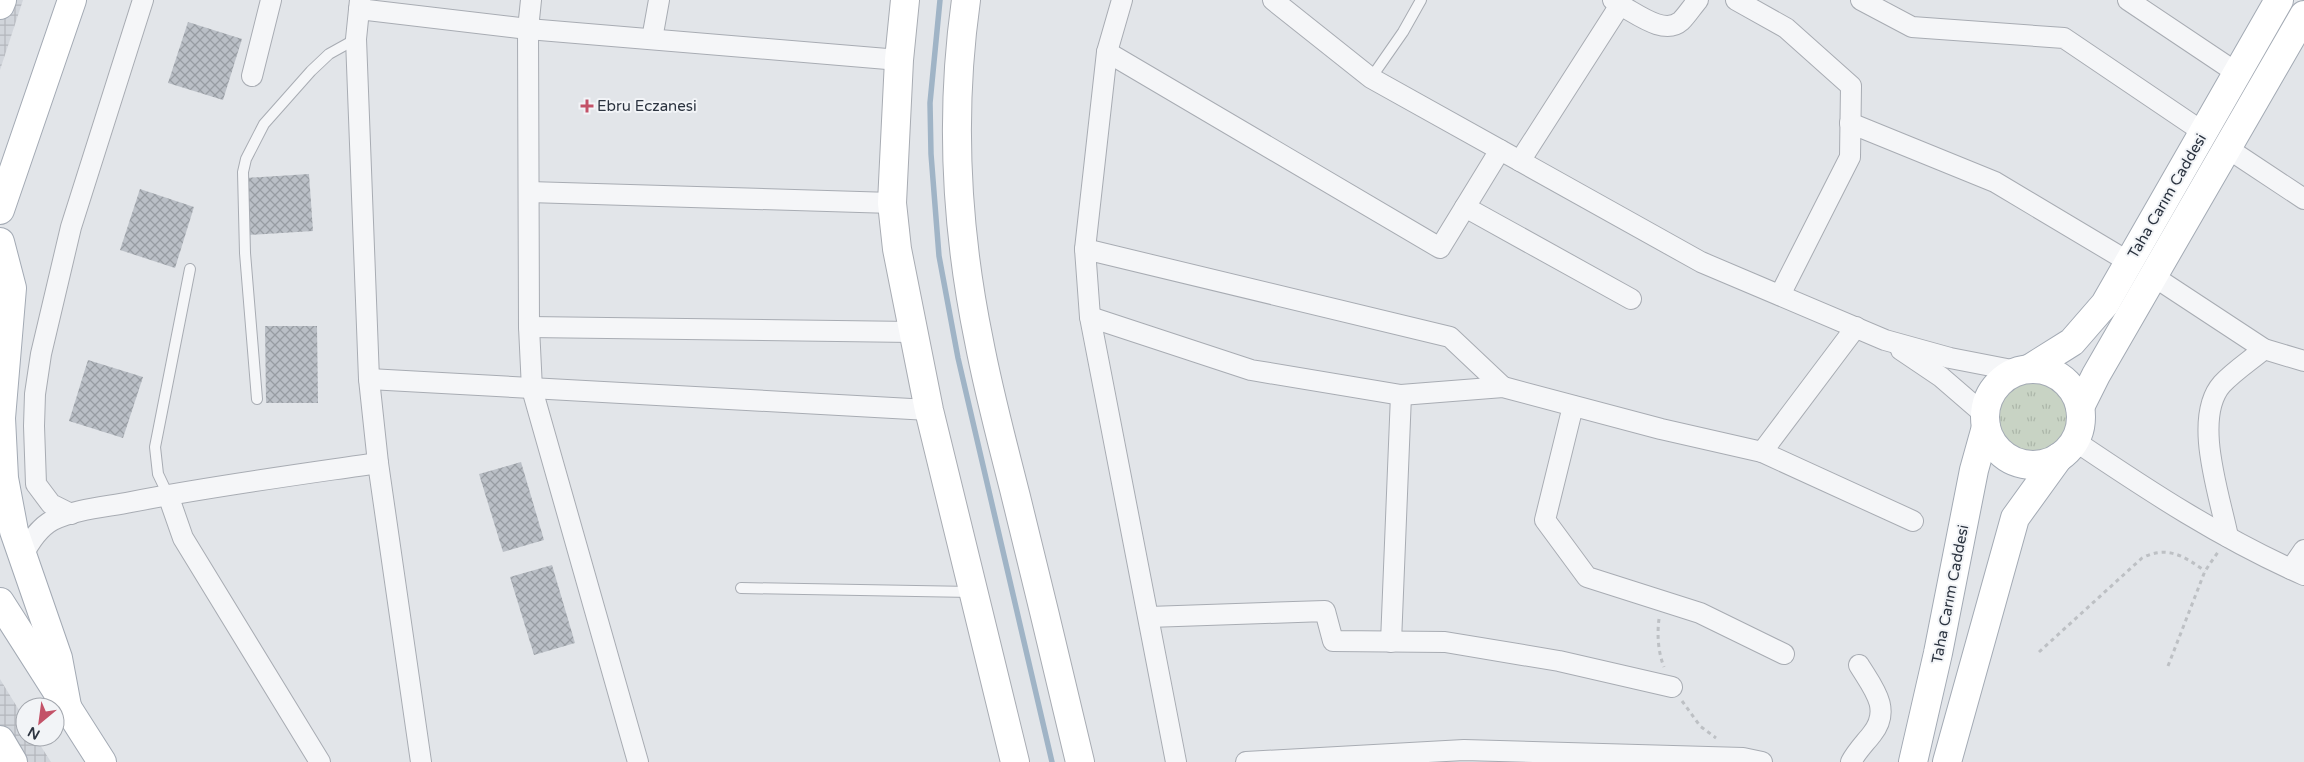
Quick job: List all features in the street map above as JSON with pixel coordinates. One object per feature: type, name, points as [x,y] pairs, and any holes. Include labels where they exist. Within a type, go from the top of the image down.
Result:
[{"type":"main road","points":[[0,5],[2,0]]},
{"type":"main road","points":[[0,210],[72,0]]},
{"type":"main road","points":[[905,0],[892,203],[897,249],[929,410],[1015,762]]},
{"type":"main road","points":[[966,0],[960,39],[957,117],[959,193],[968,277],[992,402],[1080,762]]},
{"type":"main road","name":"Taha Carım Caddesi","points":[[2023,370],[2072,342],[2106,304],[2279,0]]},
{"type":"main road","name":"Taha Carım Caddesi","points":[[2080,407],[2096,374],[2304,15]]},
{"type":"main road","points":[[0,242],[12,288],[3,389],[1,448],[8,505],[22,557],[58,658],[67,706]]},
{"type":"main road","points":[[1947,762],[2015,518],[2067,449],[2081,424],[2077,396],[2062,378],[2046,371],[2023,370],[1998,384],[1986,404],[1985,421],[1996,448],[2015,462],[2038,465],[2067,449]]},
{"type":"main road","name":"Taha Carım Caddesi","points":[[1913,762],[1938,653],[1985,421]]},
{"type":"main road","points":[[0,602],[102,762]]},
{"type":"main road","points":[[0,740],[13,762]]},
{"type":"street","points":[[71,514],[52,504],[36,484],[35,394],[41,354],[71,227],[143,0]]},
{"type":"street","points":[[252,76],[271,0]]},
{"type":"street","points":[[531,0],[528,29],[529,327],[532,389],[638,762]]},
{"type":"street","points":[[652,39],[659,0]]},
{"type":"street","points":[[1122,0],[1107,52],[1085,249],[1090,316],[1176,762]]},
{"type":"street","points":[[1273,0],[1372,78],[1700,262],[1884,340],[1941,376],[1985,421]]},
{"type":"street","points":[[1520,161],[1617,2],[1659,25],[1666,26],[1680,22],[1698,0]]},
{"type":"street","points":[[1736,0],[1786,28],[1851,86],[1850,157],[1780,295]]},
{"type":"street","points":[[1861,0],[1912,28],[2064,38],[2203,132]]},
{"type":"street","points":[[2128,0],[2237,73]]},
{"type":"street","points":[[421,762],[378,463],[368,379],[356,39],[360,4],[528,29],[900,60]]},
{"type":"street","points":[[1107,52],[1440,248],[1500,150]]},
{"type":"street","points":[[1850,123],[1995,182],[2129,262]]},
{"type":"street","points":[[2227,148],[2304,199]]},
{"type":"street","points":[[529,192],[892,203]]},
{"type":"street","points":[[1466,207],[1631,299]]},
{"type":"street","points":[[1085,249],[1450,337],[1503,387]]},
{"type":"street","points":[[2153,276],[2264,349],[2304,361]]},
{"type":"street","points":[[1090,316],[1251,370],[1401,394],[1503,387],[1762,452],[1913,521]]},
{"type":"street","points":[[529,327],[912,332]]},
{"type":"street","points":[[1762,452],[1856,327]]},
{"type":"street","points":[[1884,340],[1950,358],[2023,370]]},
{"type":"street","points":[[2228,537],[2207,437],[2207,418],[2212,400],[2222,384],[2264,349]]},
{"type":"street","points":[[368,379],[929,410]]},
{"type":"street","points":[[1391,642],[1401,394]]},
{"type":"street","points":[[1573,406],[1545,520],[1586,577],[1700,613],[1784,654]]},
{"type":"street","points":[[2067,449],[2228,537],[2297,572],[2304,550]]},
{"type":"street","points":[[22,557],[27,546],[43,527],[53,520],[71,514],[168,495],[378,463]]},
{"type":"street","points":[[168,495],[184,538],[320,762]]},
{"type":"street","points":[[1149,617],[1324,611],[1333,641],[1445,642],[1540,658],[1672,687]]},
{"type":"street","points":[[1851,762],[1880,724],[1882,714],[1882,704],[1859,665]]},
{"type":"street","points":[[1246,762],[1464,750],[1656,759],[1749,761]]},
{"type":"lane","points":[[1372,78],[1403,32],[1421,0]]},
{"type":"lane","points":[[257,399],[245,253],[243,172],[246,158],[264,124],[311,71],[329,54],[356,39]]},
{"type":"lane","points":[[168,495],[158,474],[155,447],[190,269]]},
{"type":"lane","points":[[741,588],[975,592]]},
{"type":"path","points":[[2039,652],[2142,558],[2163,551],[2181,556],[2205,571],[2168,666]]},
{"type":"shaded area","points":[[0,0],[23,0],[0,70]]},
{"type":"shaded area","points":[[0,679],[15,704],[15,747],[41,747],[51,762],[0,762]]},
{"type":"green space","points":[[2040,382],[2053,388],[2062,397],[2066,403],[2068,417],[2066,431],[2058,442],[2047,450],[2026,452],[2019,450],[2008,442],[2000,431],[1998,410],[2000,403],[2008,392],[2019,384]]},
{"type":"building","points":[[188,22],[242,39],[223,100],[168,83]]},
{"type":"building","points":[[309,174],[313,231],[248,235],[245,178]]},
{"type":"building","points":[[140,189],[194,207],[175,268],[120,250]]},
{"type":"building","points":[[265,326],[317,326],[318,403],[266,403]]},
{"type":"building","points":[[88,360],[143,377],[123,438],[69,421]]},
{"type":"building","points":[[521,462],[544,540],[503,552],[479,474]]},
{"type":"building","points":[[552,565],[575,643],[534,655],[510,577]]},
{"type":"waterway","points":[[940,0],[930,103],[931,154],[939,256],[958,358],[1052,762]]},
{"type":"place","name":"Ebru Eczanesi","points":[[587,106]]}]
